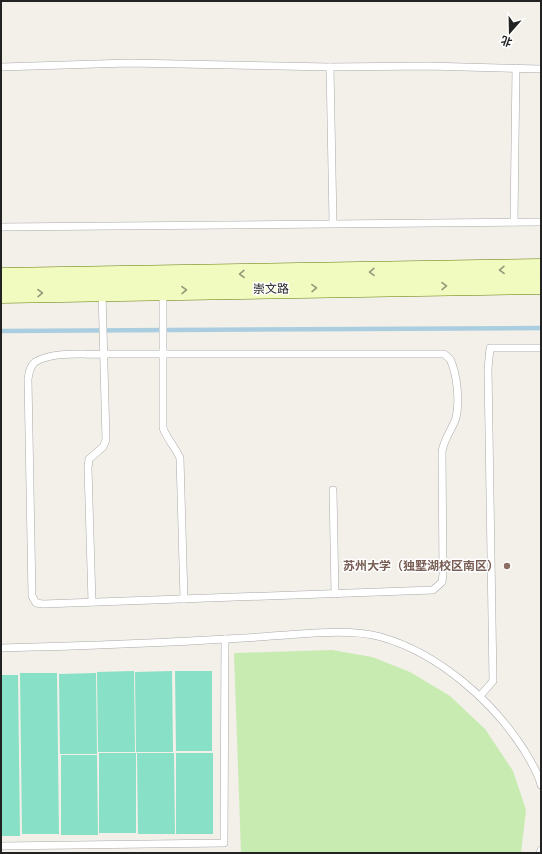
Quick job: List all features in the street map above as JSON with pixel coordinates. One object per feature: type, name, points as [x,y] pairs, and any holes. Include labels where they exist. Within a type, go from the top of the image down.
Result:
[{"type":"street","name":"崇文路","points":[[163,283],[541,269]]},
{"type":"street","name":"崇文路","points":[[1,278],[102,284]]},
{"type":"street","name":"崇文路","points":[[1,293],[102,284],[541,284]]},
{"type":"lane","points":[[1,67],[129,63],[330,67],[427,66],[541,69]]},
{"type":"lane","points":[[330,67],[333,223]]},
{"type":"lane","points":[[514,222],[516,68]]},
{"type":"lane","points":[[1,227],[541,222]]},
{"type":"lane","points":[[163,283],[163,428],[166,438],[176,448],[180,458],[184,599]]},
{"type":"lane","points":[[92,602],[88,468],[89,459],[104,447],[106,440],[102,284]]},
{"type":"lane","points":[[480,696],[493,681],[488,369],[490,348],[541,348]]},
{"type":"lane","points":[[103,354],[444,354],[450,359],[454,367],[457,391],[456,417],[444,441],[442,452],[442,582],[433,590],[43,604],[36,603],[32,596],[28,379],[30,369],[34,363],[48,358],[103,354]]},
{"type":"lane","points":[[333,490],[336,594]]},
{"type":"lane","points":[[1,648],[140,644],[343,633],[380,637],[414,649],[442,667],[480,696],[511,729],[538,773],[541,785]]},
{"type":"lane","points":[[1,846],[224,843],[225,639]]},
{"type":"green space","points":[[332,650],[372,657],[410,672],[450,696],[485,729],[513,771],[526,810],[521,853],[241,853],[234,653]]},
{"type":"green space","points":[[134,671],[135,752],[98,752],[97,672]]},
{"type":"green space","points":[[172,671],[173,752],[136,752],[135,672]]},
{"type":"green space","points":[[175,671],[212,671],[212,751],[176,751]]},
{"type":"green space","points":[[20,673],[57,673],[59,834],[22,834]]},
{"type":"green space","points":[[96,673],[97,754],[60,754],[59,674]]},
{"type":"green space","points":[[1,675],[18,675],[20,836],[1,836]]},
{"type":"green space","points":[[99,753],[136,753],[136,833],[99,833]]},
{"type":"green space","points":[[137,753],[174,753],[175,834],[138,834]]},
{"type":"green space","points":[[176,753],[213,753],[213,834],[176,834]]},
{"type":"green space","points":[[61,755],[97,755],[98,835],[61,835]]},
{"type":"waterway","points":[[1,331],[541,328]]},
{"type":"place","name":"苏州大学（独墅湖校区南区）","points":[[507,566]]}]
